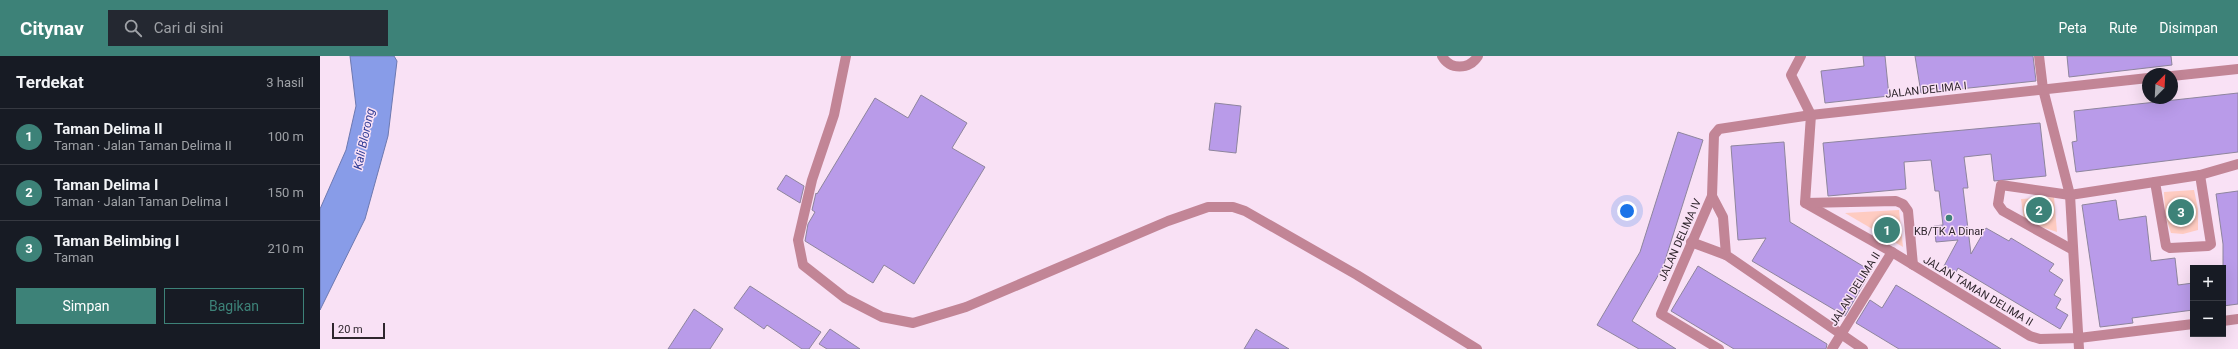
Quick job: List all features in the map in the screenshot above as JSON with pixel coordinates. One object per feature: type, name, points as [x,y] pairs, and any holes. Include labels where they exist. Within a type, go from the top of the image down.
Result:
[{"type":"street","points":[[846,56],[834,115],[812,180],[798,240],[803,265],[845,298],[882,317],[913,323],[966,307],[1168,222],[1208,207],[1222,206],[1233,207],[1245,211],[1357,275],[1477,349]]},
{"type":"street","points":[[1442,56],[1449,64],[1462,67],[1469,64],[1478,56]]},
{"type":"street","points":[[1801,56],[1791,75],[1811,115],[1805,203]]},
{"type":"street","points":[[2039,56],[2043,89],[2070,194],[2079,349]]},
{"type":"street","points":[[2178,75],[2238,69]]},
{"type":"street","name":"JALAN DELIMA I","points":[[1811,115],[2142,79]]},
{"type":"street","name":"JALAN DELIMA IV","points":[[1719,349],[1661,314],[1712,196],[1714,135],[1719,129],[1811,115]]},
{"type":"street","points":[[2073,250],[2003,211],[1998,204],[2000,187],[2003,184],[2070,194],[2200,175],[2238,164]]},
{"type":"street","points":[[2155,182],[2166,246],[2170,248],[2208,246],[2211,244],[2200,175]]},
{"type":"street","points":[[1712,196],[1723,217],[1726,256]]},
{"type":"street","name":"JALAN TAMAN DELIMA II","points":[[1805,203],[1896,201],[1903,204],[1908,211],[1913,266]]},
{"type":"street","name":"JALAN TAMAN DELIMA II","points":[[1805,203],[1892,252],[2030,336],[2040,339],[2079,338],[2190,324]]},
{"type":"street","points":[[1691,242],[1726,256],[1840,335],[1832,349]]},
{"type":"street","name":"JALAN DELIMA II","points":[[1863,349],[1840,335],[1892,252]]},
{"type":"street","points":[[2226,321],[2238,319]]},
{"type":"shaded area","points":[[2194,190],[2198,209],[2198,230],[2183,234],[2171,233],[2165,215],[2164,192]]},
{"type":"shaded area","points":[[2054,197],[2057,232],[2024,221],[2021,199]]},
{"type":"shaded area","points":[[1899,210],[1903,247],[1845,213]]},
{"type":"water","name":"Kali Blorong","points":[[350,56],[394,56],[397,61],[388,136],[365,219],[320,310],[320,209],[346,150],[356,106]]},
{"type":"building","points":[[1863,56],[1885,56],[1889,96],[1825,103],[1821,71],[1864,66]]},
{"type":"building","points":[[1915,56],[2033,56],[2036,81],[1921,93]]},
{"type":"building","points":[[2067,56],[2171,56],[2172,65],[2069,77]]},
{"type":"building","points":[[2238,93],[2238,152],[2076,172],[2072,142],[2077,141],[2074,111],[2142,104],[2178,104],[2178,100]]},
{"type":"building","points":[[921,95],[967,123],[952,148],[985,167],[914,284],[884,265],[873,283],[805,241],[808,224],[815,212],[812,210],[816,193],[817,194],[875,98],[908,118]]},
{"type":"building","points":[[1215,103],[1241,106],[1236,153],[1209,150]]},
{"type":"building","points":[[2040,123],[2046,176],[1994,181],[1991,154],[1964,157],[1968,188],[1963,188],[1971,254],[1986,228],[2009,241],[2011,238],[2054,264],[2049,271],[2063,280],[2054,295],[2061,299],[2056,308],[2068,315],[2060,329],[1958,268],[1956,272],[1944,266],[1958,240],[1936,242],[1934,226],[1943,225],[1939,191],[1935,191],[1931,160],[1904,162],[1906,189],[1828,196],[1823,143]]},
{"type":"building","points":[[1678,132],[1703,140],[1663,267],[1632,321],[1676,349],[1639,349],[1597,325],[1640,252]]},
{"type":"building","points":[[1784,142],[1790,222],[1871,271],[1845,316],[1752,261],[1766,238],[1738,240],[1731,146]]},
{"type":"building","points":[[786,175],[804,186],[800,203],[777,189]]},
{"type":"building","points":[[2238,191],[2238,304],[2226,306],[2226,265],[2223,265],[2223,244],[2216,194]]},
{"type":"building","points":[[2116,200],[2119,220],[2146,216],[2151,261],[2175,258],[2178,285],[2190,283],[2190,310],[2132,318],[2133,323],[2100,327],[2082,205]]},
{"type":"building","points":[[1698,266],[1827,344],[1826,349],[1734,349],[1671,311]]},
{"type":"building","points":[[1896,285],[2001,349],[1899,349],[1856,323],[1870,300],[1882,308]]},
{"type":"building","points":[[750,286],[821,332],[809,349],[802,349],[767,325],[764,329],[734,308]]},
{"type":"building","points":[[694,309],[723,329],[710,349],[668,349]]},
{"type":"building","points":[[830,329],[860,349],[827,349],[819,344]]},
{"type":"building","points":[[1256,329],[1289,349],[1244,349]]},
{"type":"place","name":"Taman Delima I","points":[[2039,210]]},
{"type":"place","name":"Taman Belimbing I","points":[[2181,212]]},
{"type":"place","name":"KB/TK A Dinar","points":[[1949,218]]},
{"type":"place","name":"Taman Delima II","points":[[1887,230]]}]
